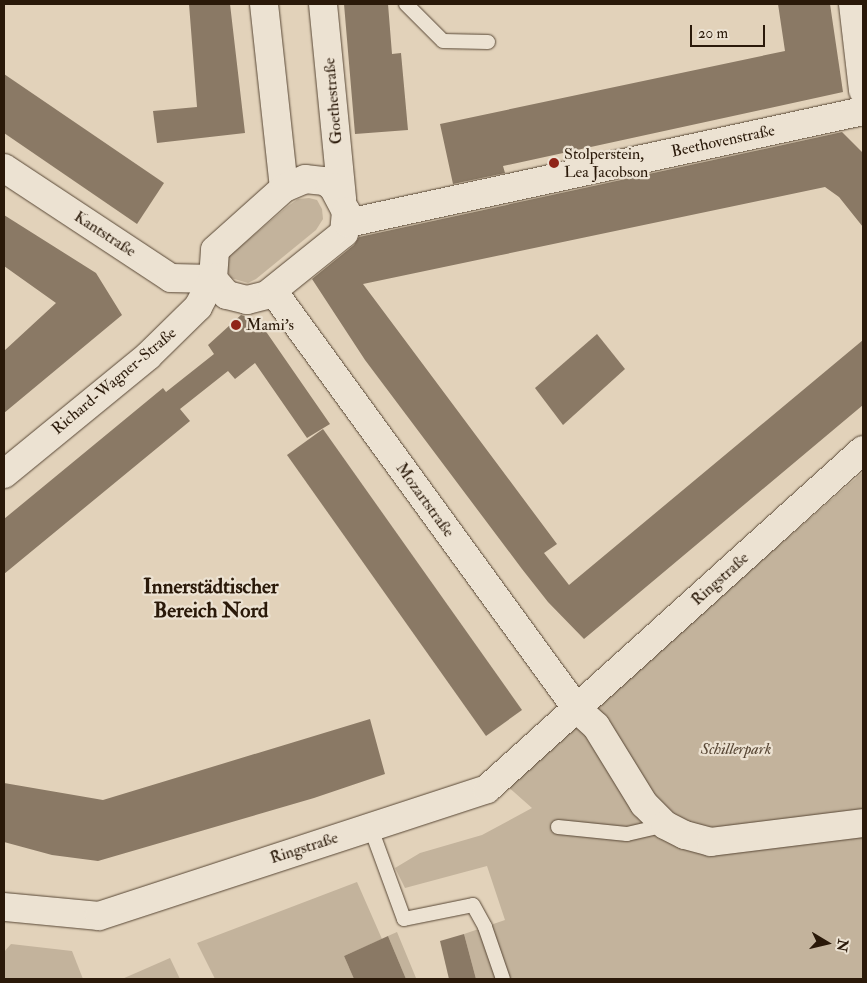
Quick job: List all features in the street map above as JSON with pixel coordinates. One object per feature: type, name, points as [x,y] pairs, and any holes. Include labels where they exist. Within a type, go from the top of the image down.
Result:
[{"type":"street","points":[[264,4],[284,188]]},
{"type":"street","name":"Goethestraße","points":[[323,4],[345,211]]},
{"type":"street","points":[[853,4],[863,90]]},
{"type":"street","name":"Beethovenstraße","points":[[345,211],[863,111]]},
{"type":"street","name":"Kantstraße","points":[[4,168],[171,278],[213,279]]},
{"type":"street","name":"Richard-Wagner-Straße","points":[[4,474],[148,356],[198,308],[213,279],[215,250],[284,188],[296,181],[316,179],[333,187],[345,211]]},
{"type":"street","points":[[213,279],[227,295],[237,300],[258,299],[273,291],[339,239],[345,211]]},
{"type":"street","name":"Mozartstraße","points":[[273,291],[577,709]]},
{"type":"street","name":"Ringstraße","points":[[4,906],[99,916],[487,789],[863,450]]},
{"type":"street","points":[[577,709],[596,726],[644,804],[665,825],[685,835],[711,842],[863,823]]},
{"type":"lane","points":[[406,4],[442,42],[488,42]]},
{"type":"lane","points":[[558,827],[627,834],[665,825]]},
{"type":"lane","points":[[370,826],[404,919],[472,905],[485,927],[503,979]]},
{"type":"green space","points":[[309,198],[317,200],[322,209],[323,219],[316,230],[256,279],[248,283],[231,278],[226,269],[228,257],[288,206],[298,199]]},
{"type":"green space","name":"Schillerpark","points":[[863,472],[863,979],[476,979],[464,934],[505,920],[487,866],[405,888],[395,868],[420,853],[482,835],[532,808],[505,784]]},
{"type":"green space","points":[[357,882],[382,939],[344,956],[354,979],[215,979],[197,943]]},
{"type":"green space","points":[[397,932],[416,978],[425,979],[406,979],[388,936]]},
{"type":"green space","points":[[11,944],[72,951],[83,979],[4,979],[4,952]]},
{"type":"green space","points":[[170,958],[180,979],[122,979]]},
{"type":"building","points":[[189,4],[230,4],[245,133],[157,143],[153,111],[197,107]]},
{"type":"building","points":[[344,4],[388,4],[392,54],[401,53],[408,130],[355,134]]},
{"type":"building","points":[[778,4],[830,4],[843,92],[503,166],[505,173],[453,184],[440,124],[785,51]]},
{"type":"building","points":[[4,74],[164,183],[137,224],[4,133]]},
{"type":"building","points":[[842,132],[863,153],[863,227],[839,197],[825,187],[363,284],[557,544],[544,553],[569,585],[863,340],[863,405],[584,639],[548,602],[522,569],[365,360],[312,279],[354,245],[359,237]]},
{"type":"building","points":[[4,215],[96,273],[122,315],[4,413],[4,351],[56,303],[4,266]]},
{"type":"building","points":[[241,315],[258,320],[330,424],[307,438],[255,363],[235,379],[228,371],[180,409],[190,421],[4,574],[4,519],[163,388],[166,392],[214,354],[208,345]]},
{"type":"building","points":[[597,334],[625,369],[563,425],[535,388]]},
{"type":"building","points":[[323,429],[522,710],[486,736],[287,455]]},
{"type":"building","points":[[370,719],[385,774],[314,798],[98,861],[52,855],[4,842],[4,783],[103,800]]},
{"type":"building","points":[[464,934],[476,979],[449,979],[440,941]]},
{"type":"building","points":[[388,936],[406,979],[354,979],[344,956]]},
{"type":"place","name":"Stolperstein, Lea Jacobson","points":[[554,163]]},
{"type":"place","name":"Mami's","points":[[236,325]]},
{"type":"district","name":"Innerstädtischer Bereich Nord","points":[[211,599]]}]
